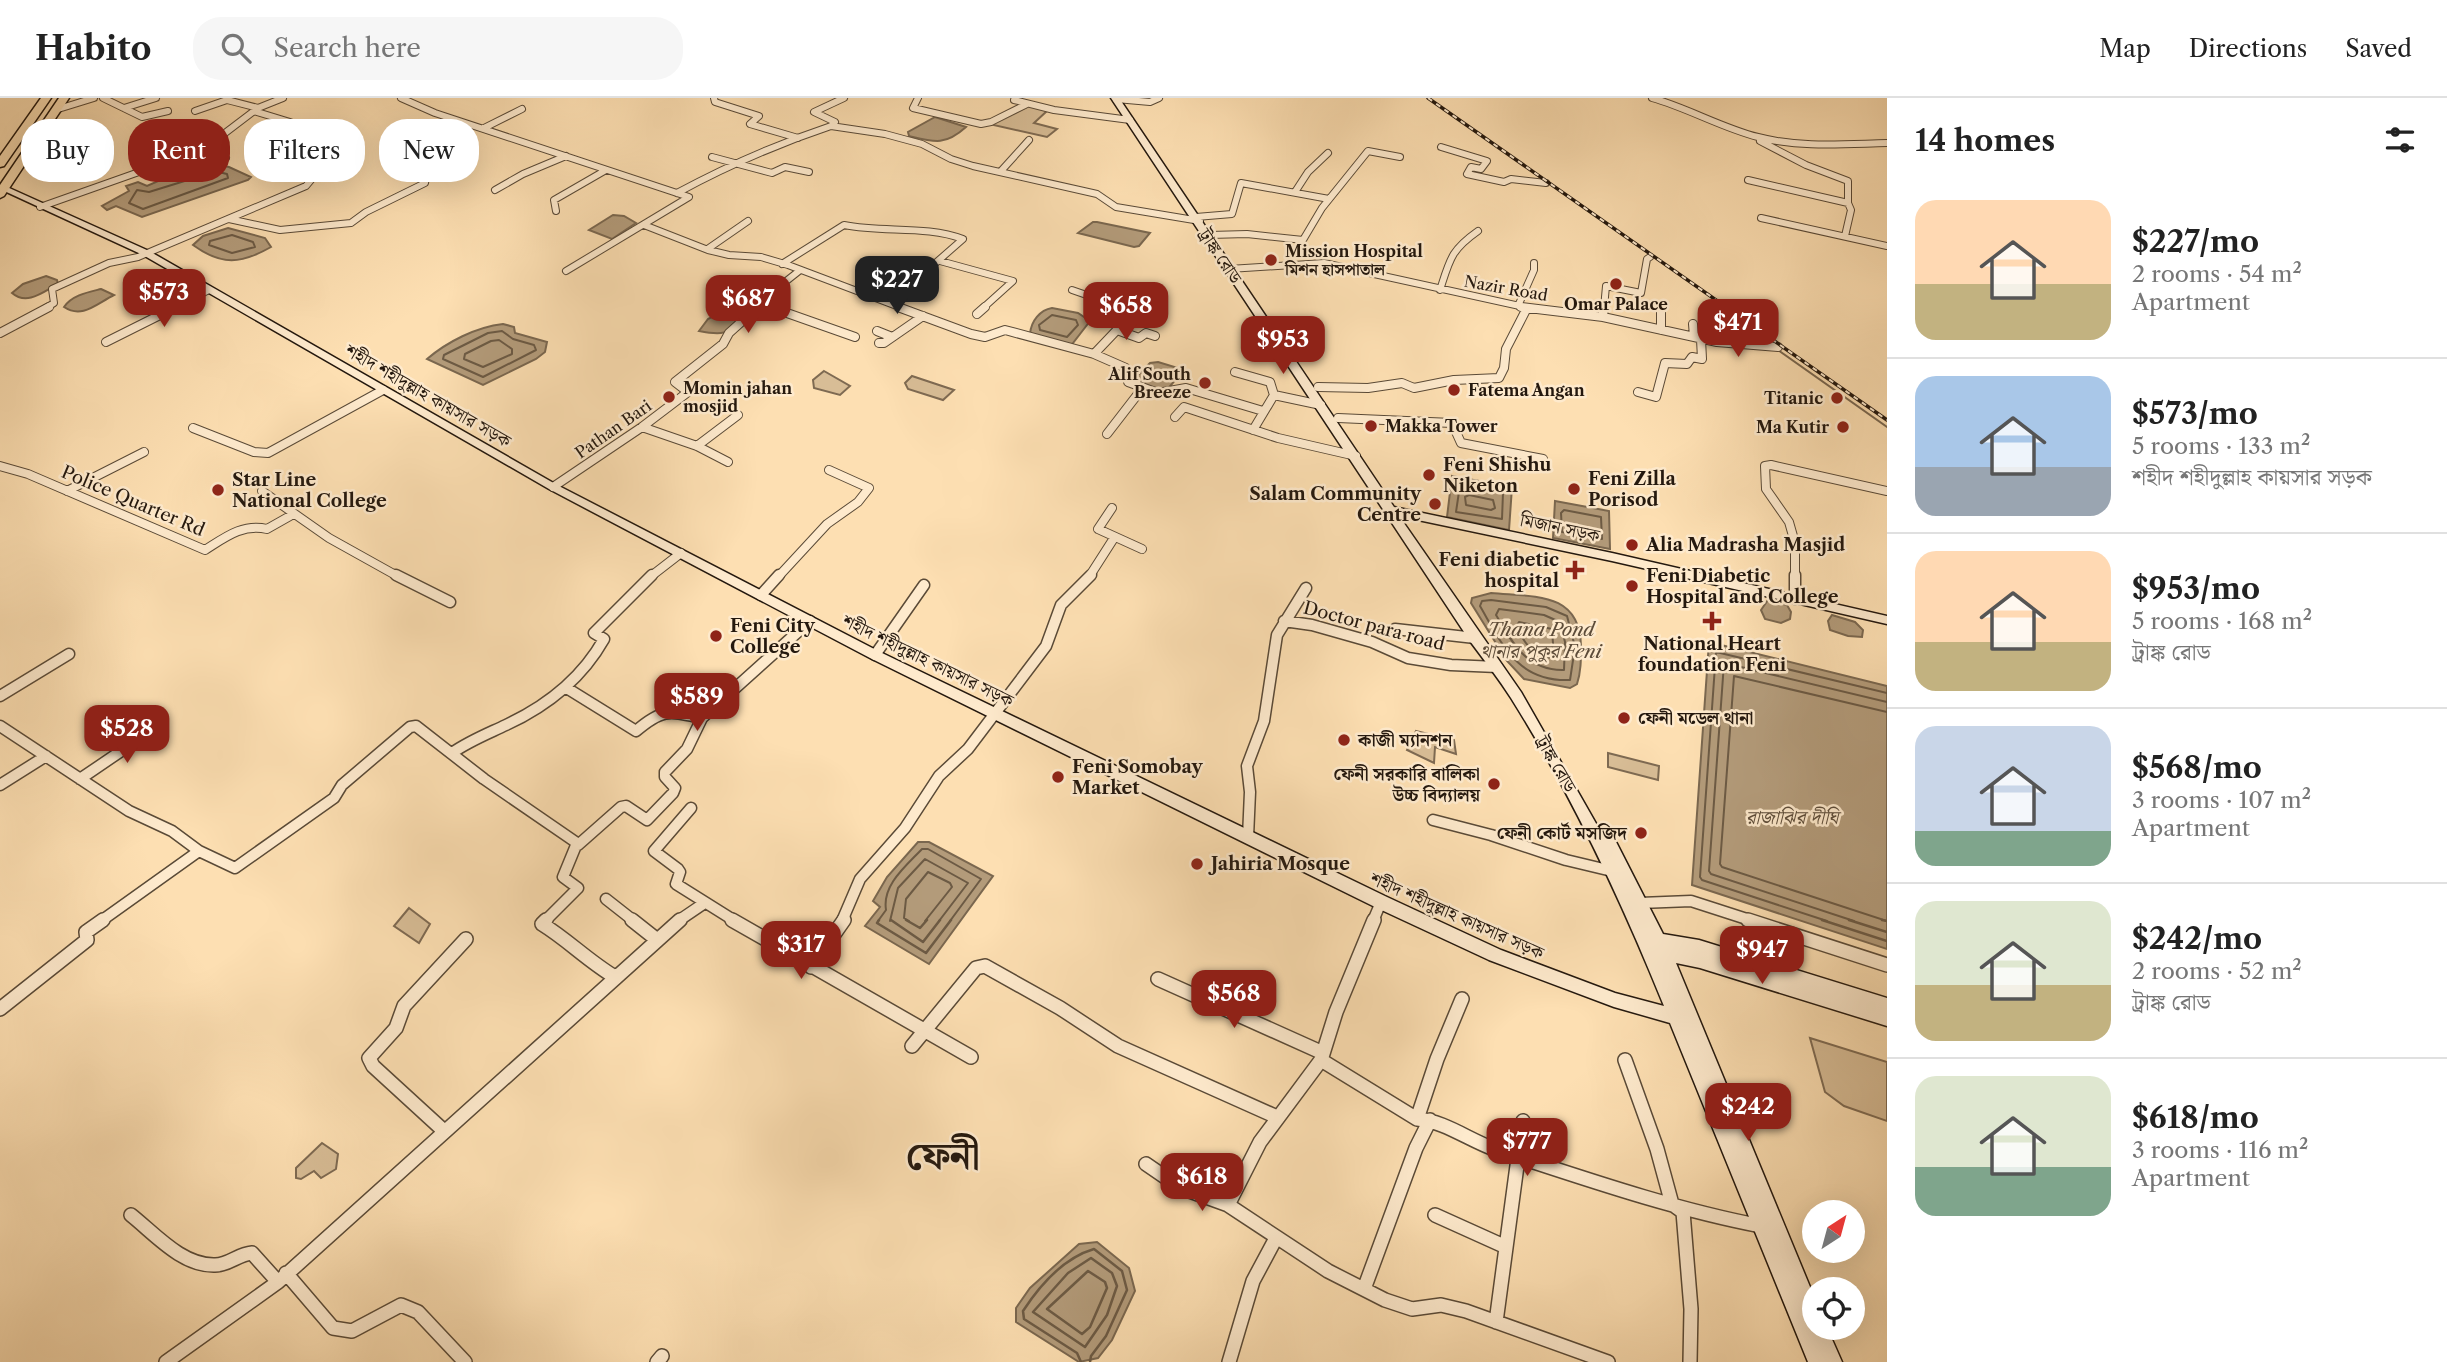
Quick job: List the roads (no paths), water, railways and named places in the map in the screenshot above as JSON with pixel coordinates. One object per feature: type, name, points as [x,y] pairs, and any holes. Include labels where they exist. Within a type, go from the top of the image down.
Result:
[{"type":"highway","points":[[0,150],[40,98]]},
{"type":"highway","points":[[0,164],[46,98]]},
{"type":"highway","points":[[2,186],[58,98]]},
{"type":"highway","points":[[2,186],[64,98]]},
{"type":"main road","name":"ট্রাঙ্ক রোড","points":[[1116,98],[1197,219],[1318,387],[1475,638],[1516,695],[1592,828],[1612,871],[1654,946],[1802,1293]]},
{"type":"main road","name":"শহীদ শহীদুল্লাহ কায়সার সড়ক","points":[[2,186],[148,252],[555,486],[877,652]]},
{"type":"main road","name":"ট্রাঙ্ক রোড","points":[[1197,219],[1210,234],[1356,456],[1524,695],[1585,796],[1640,903],[1672,1012],[1818,1362]]},
{"type":"main road","name":"শহীদ শহীদুল্লাহ কায়সার সড়ক","points":[[148,252],[209,290],[555,486],[681,553],[764,592],[810,621],[1248,832],[1497,948],[1672,1012]]},
{"type":"main road","name":"মিজান সড়ক","points":[[1396,512],[1887,620]]},
{"type":"main road","name":"শহীদ শহীদুল্লাহ কায়সার সড়ক","points":[[1248,832],[1381,902],[1508,960],[1614,1000],[1672,1012]]},
{"type":"main road","points":[[1654,946],[1699,947],[1887,1006]]},
{"type":"main road","points":[[1654,946],[1887,1019]]},
{"type":"main road","name":"ট্রাঙ্ক রোড","points":[[1822,1340],[1832,1362]]},
{"type":"street","points":[[55,110],[94,98]]},
{"type":"street","points":[[103,98],[145,117],[168,111]]},
{"type":"street","points":[[124,108],[156,98]]},
{"type":"street","points":[[203,98],[215,103]]},
{"type":"street","points":[[230,129],[256,110],[283,98]]},
{"type":"street","points":[[402,98],[435,113],[677,192],[689,199],[566,271]]},
{"type":"street","points":[[714,98],[715,102],[758,116],[750,124],[799,138]]},
{"type":"street","points":[[677,192],[732,163],[782,142],[831,126],[835,122],[814,112],[844,98]]},
{"type":"street","points":[[918,98],[913,108],[981,124],[991,122],[1027,104]]},
{"type":"street","points":[[1116,98],[1150,102],[1159,98]]},
{"type":"street","points":[[1652,98],[1674,104],[1756,137],[1796,160],[1847,180],[1851,210],[1845,236]]},
{"type":"street","points":[[195,111],[231,100],[281,119]]},
{"type":"street","points":[[1014,100],[1130,120]]},
{"type":"street","points":[[484,128],[523,109]]},
{"type":"street","points":[[831,126],[885,134],[933,148],[951,159],[1097,194],[1116,207],[1197,219],[1232,214],[1241,183],[1329,199]]},
{"type":"street","points":[[1756,137],[1784,142],[1887,143]]},
{"type":"street","points":[[1001,172],[1015,152],[1030,140]]},
{"type":"street","points":[[1441,146],[1487,161],[1480,169],[1471,167],[1467,174],[1504,181],[1511,179],[1546,183]]},
{"type":"street","points":[[1210,234],[1247,234],[1301,240],[1329,199],[1369,150],[1400,157]]},
{"type":"street","points":[[1295,192],[1308,172],[1328,153]]},
{"type":"street","points":[[495,190],[523,174],[566,156]]},
{"type":"street","points":[[712,157],[773,174],[785,167],[809,172]]},
{"type":"street","points":[[556,211],[554,200],[606,170]]},
{"type":"street","points":[[44,206],[128,178]]},
{"type":"street","points":[[1748,180],[1848,203]]},
{"type":"street","points":[[0,332],[52,305],[52,289],[109,263],[148,252],[229,219],[312,182]]},
{"type":"street","points":[[229,219],[273,230],[351,223],[366,212],[425,182]]},
{"type":"street","points":[[1761,218],[1887,246]]},
{"type":"street","points":[[709,248],[748,221]]},
{"type":"street","points":[[644,225],[679,241],[731,255],[761,257],[984,337],[1005,330],[1094,354],[1126,368],[1128,382],[1142,390],[1164,393],[1179,386],[1186,387],[1263,411]]},
{"type":"street","points":[[782,264],[844,225],[904,233],[947,233],[964,239],[891,302]]},
{"type":"street","points":[[1440,290],[1458,245],[1478,231]]},
{"type":"street","points":[[791,247],[803,251]]},
{"type":"street","points":[[1603,317],[1606,286],[1641,293],[1647,260],[1650,257]]},
{"type":"street","points":[[940,261],[1013,281],[977,314]]},
{"type":"street","points":[[1318,387],[1368,388],[1402,383],[1414,388],[1454,380],[1499,377],[1504,368],[1506,349],[1523,307],[1534,262]]},
{"type":"street","name":"Nazir Road","points":[[1232,269],[1324,263],[1523,307],[1603,317],[1738,345],[1778,347]]},
{"type":"street","points":[[757,302],[799,271]]},
{"type":"street","points":[[106,342],[209,290]]},
{"type":"street","points":[[1072,290],[1134,312],[1094,354]]},
{"type":"street","points":[[757,302],[855,337]]},
{"type":"street","name":"Pathan Bari","points":[[555,486],[642,428],[688,392],[676,386],[675,382],[723,344],[729,333],[749,315],[757,302]]},
{"type":"street","points":[[1657,341],[1661,309]]},
{"type":"street","points":[[879,343],[923,316]]},
{"type":"street","points":[[1638,392],[1656,397],[1667,362],[1687,363],[1692,357],[1702,359],[1701,339],[1694,337],[1693,324]]},
{"type":"street","points":[[1118,330],[1139,338],[1146,333],[1155,336]]},
{"type":"street","points":[[877,331],[892,337]]},
{"type":"street","points":[[1236,372],[1270,382],[1274,395]]},
{"type":"street","points":[[193,428],[254,452],[268,453],[383,390]]},
{"type":"street","points":[[1107,434],[1142,390]]},
{"type":"street","points":[[1274,395],[1321,405]]},
{"type":"street","points":[[1254,430],[1274,395]]},
{"type":"street","points":[[1175,417],[1184,407],[1254,430],[1356,456]]},
{"type":"street","points":[[697,446],[738,415]]},
{"type":"street","points":[[1338,418],[1452,423],[1461,443],[1543,459]]},
{"type":"street","points":[[642,428],[697,446],[728,462]]},
{"type":"street","points":[[66,491],[144,452]]},
{"type":"street","points":[[1795,599],[1795,543],[1789,522],[1766,489],[1765,466],[1771,465],[1887,491]]},
{"type":"street","name":"Police Quarter Rd","points":[[0,466],[28,474],[205,550],[242,529],[260,526],[267,528],[290,516]]},
{"type":"street","points":[[764,592],[827,524],[858,502],[869,488],[829,470]]},
{"type":"street","points":[[261,491],[290,516],[352,552],[450,602]]},
{"type":"street","points":[[1112,508],[1098,529],[1142,549]]},
{"type":"street","points":[[811,967],[848,913],[860,879],[905,828],[939,776],[968,749],[1046,646],[1061,605],[1090,576],[1114,538]]},
{"type":"street","points":[[453,753],[529,712],[565,687],[600,648],[604,639],[594,634],[647,579],[681,553]]},
{"type":"street","points":[[877,652],[924,585]]},
{"type":"street","points":[[1248,832],[1247,766],[1264,721],[1277,635],[1306,588]]},
{"type":"street","points":[[615,976],[583,958],[561,936],[542,924],[578,888],[563,877],[578,845],[621,807],[626,806],[647,820],[675,788],[665,777],[665,772],[687,749],[702,718],[810,621]]},
{"type":"street","name":"Doctor para road","points":[[1284,621],[1312,625],[1372,642],[1408,658],[1451,665],[1497,667]]},
{"type":"street","points":[[1395,629],[1475,638]]},
{"type":"street","points":[[0,696],[69,654]]},
{"type":"street","points":[[565,687],[636,731],[660,711],[668,710],[702,718]]},
{"type":"street","points":[[0,726],[129,811],[172,831],[199,851],[231,867],[240,865],[334,798],[342,785],[413,726],[578,845]]},
{"type":"street","points":[[79,779],[158,726]]},
{"type":"street","points":[[0,785],[46,756]]},
{"type":"street","points":[[691,808],[654,851],[678,869],[680,872],[676,884],[703,904],[971,1057]]},
{"type":"street","points":[[1433,820],[1453,829],[1489,835],[1586,867],[1612,871]]},
{"type":"street","points":[[0,1009],[87,940],[86,932],[199,851]]},
{"type":"street","points":[[606,899],[656,939]]},
{"type":"street","points":[[1640,903],[1691,901],[1887,965]]},
{"type":"street","points":[[1228,1205],[1260,1142],[1322,1057],[1381,902]]},
{"type":"street","points":[[166,1362],[282,1277],[656,939],[695,907],[703,904]]},
{"type":"street","points":[[444,1131],[373,1066],[369,1058],[396,1028],[404,1006],[466,939]]},
{"type":"street","points":[[912,1046],[976,968],[985,966],[1060,1008],[1118,1046],[1277,1117]]},
{"type":"street","points":[[1158,979],[1322,1057],[1424,1119],[1483,1146],[1720,1218],[1761,1226]]},
{"type":"street","points":[[1364,1289],[1416,1148],[1437,1059],[1462,999]]},
{"type":"street","points":[[1625,1060],[1657,1149],[1672,1204],[1683,1212],[1691,1309],[1690,1362]]},
{"type":"street","points":[[1496,1322],[1523,1121]]},
{"type":"street","points":[[1146,1164],[1181,1188],[1228,1205],[1328,1271],[1385,1300],[1412,1309],[1441,1305],[1608,1362]]},
{"type":"street","points":[[131,1215],[185,1256],[209,1265],[219,1265],[240,1254],[252,1254],[282,1277],[333,1328],[352,1331],[401,1305],[418,1312],[465,1362]]},
{"type":"street","points":[[1435,1215],[1506,1247]]},
{"type":"street","points":[[1229,1362],[1253,1281],[1276,1238]]},
{"type":"water","points":[[935,117],[966,127],[952,137],[939,141],[909,136],[908,132]]},
{"type":"water","points":[[230,167],[244,174],[244,181],[142,217],[116,206],[107,210],[102,206],[129,191],[126,186],[138,182],[147,186],[156,182],[230,182]]},
{"type":"water","points":[[613,215],[624,216],[636,223],[612,239],[589,230]]},
{"type":"water","points":[[1093,222],[1150,233],[1139,246],[1134,247],[1078,233]]},
{"type":"water","points":[[228,228],[265,238],[271,247],[250,257],[232,260],[213,257],[193,245],[203,236]]},
{"type":"water","points":[[46,276],[57,280],[58,284],[29,298],[18,297],[12,293],[23,284]]},
{"type":"water","points":[[101,289],[114,295],[83,311],[64,307],[76,297]]},
{"type":"water","points":[[1052,308],[1078,313],[1090,321],[1070,345],[1030,334],[1037,317]]},
{"type":"water","points":[[721,312],[744,318],[724,332],[699,331],[708,319]]},
{"type":"water","points":[[503,324],[514,327],[515,333],[547,342],[545,352],[483,385],[427,359],[462,336]]},
{"type":"water","points":[[1158,362],[1178,368],[1181,373],[1167,390],[1160,391],[1132,381],[1150,363]]},
{"type":"water","points":[[1452,476],[1512,487],[1509,530],[1447,517]]},
{"type":"water","points":[[1555,501],[1609,511],[1610,549],[1553,538]]},
{"type":"water","name":"Thana Pond থানার পুকুর Feni","points":[[1491,593],[1551,600],[1572,615],[1579,628],[1581,646],[1577,684],[1570,688],[1524,679],[1507,661],[1471,603],[1472,598]]},
{"type":"water","points":[[1768,600],[1787,605],[1791,612],[1790,619],[1781,623],[1765,619],[1761,610]]},
{"type":"water","points":[[1832,615],[1855,622],[1863,630],[1862,637],[1830,630],[1828,621]]},
{"type":"water","name":"রাজাঝির দীঘি","points":[[1709,642],[1887,686],[1887,949],[1692,885]]},
{"type":"water","points":[[918,842],[929,842],[993,876],[929,964],[865,926],[880,907],[873,901],[887,877]]},
{"type":"water","points":[[1097,1242],[1129,1268],[1135,1291],[1112,1340],[1098,1358],[1079,1362],[1016,1322],[1016,1308],[1030,1288],[1079,1244]]},
{"type":"waterway","points":[[1734,318],[1770,344]]},
{"type":"waterway","points":[[1778,350],[1887,427]]},
{"type":"railway","points":[[1428,98],[1887,420]]},
{"type":"place","name":"Mission Hospital মিশন হাসপাতাল","points":[[1271,260]]},
{"type":"place","name":"Omar Palace","points":[[1616,284]]},
{"type":"place","name":"Alif South Breeze","points":[[1205,383]]},
{"type":"place","name":"Fatema Angan","points":[[1454,390]]},
{"type":"place","name":"Momin jahan mosjid","points":[[669,397]]},
{"type":"place","name":"Titanic","points":[[1837,398]]},
{"type":"place","name":"Makka Tower","points":[[1371,426]]},
{"type":"place","name":"Ma Kutir","points":[[1843,427]]},
{"type":"place","name":"Feni Shishu Niketon","points":[[1429,475]]},
{"type":"place","name":"Feni Zilla Porisod","points":[[1574,489]]},
{"type":"place","name":"Star Line National College","points":[[218,490]]},
{"type":"place","name":"Salam Community Centre","points":[[1435,504]]},
{"type":"place","name":"Alia Madrasha Masjid","points":[[1632,545]]},
{"type":"place","name":"Feni diabetic hospital","points":[[1575,570]]},
{"type":"place","name":"Feni Diabetic Hospital and College","points":[[1632,586]]},
{"type":"place","name":"National Heart foundation Feni","points":[[1712,621]]},
{"type":"place","name":"Feni City College","points":[[716,636]]},
{"type":"place","name":"ফেনী মডেল থানা","points":[[1624,718]]},
{"type":"place","name":"কাজী ম্যানশন","points":[[1344,740]]},
{"type":"place","name":"Feni Somobay Market","points":[[1058,777]]},
{"type":"place","name":"ফেনী সরকারি বালিকা উচ্চ বিদ্যালয়","points":[[1494,784]]},
{"type":"place","name":"ফেনী কোর্ট মসজিদ","points":[[1641,833]]},
{"type":"place","name":"Jahiria Mosque","points":[[1197,864]]},
{"type":"district","name":"ফেনী","points":[[943,1155]]}]
